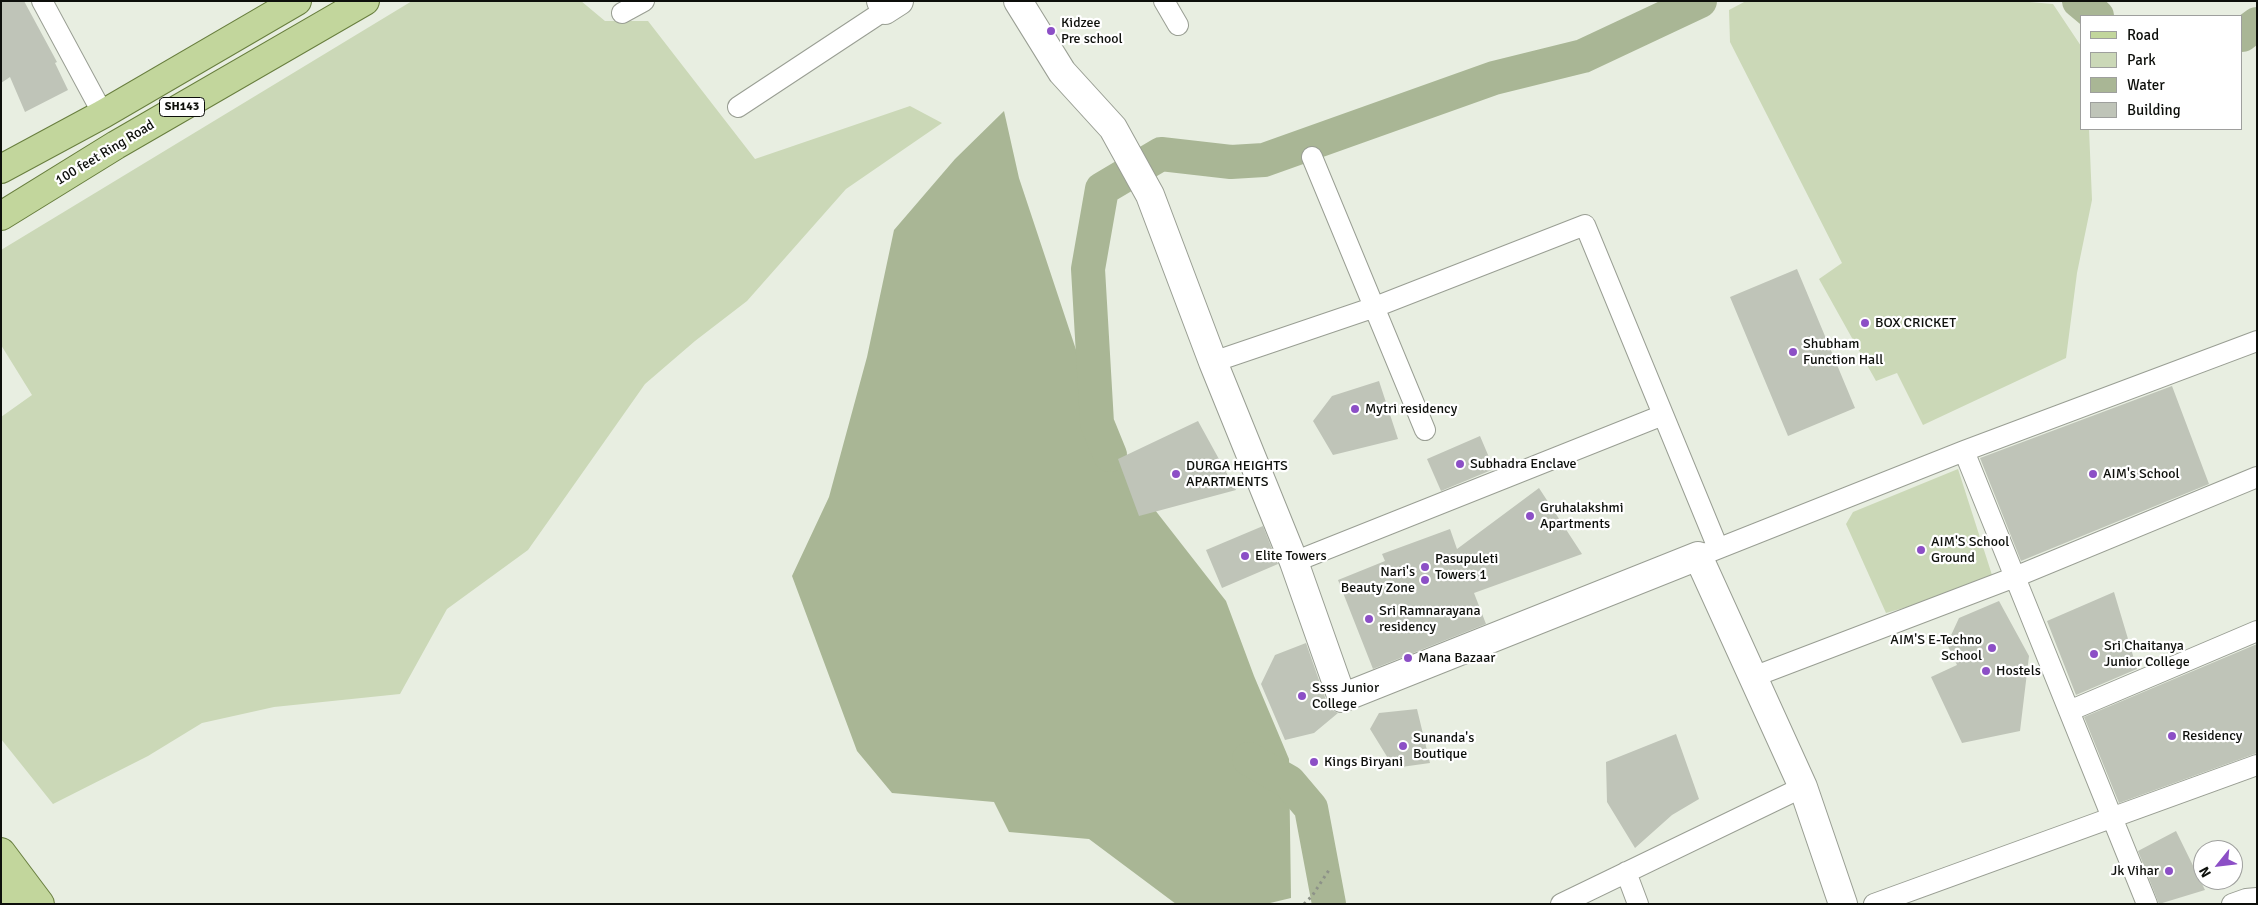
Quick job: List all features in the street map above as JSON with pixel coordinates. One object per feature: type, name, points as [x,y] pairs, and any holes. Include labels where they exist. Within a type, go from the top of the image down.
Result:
[{"type":"main road","name":"SH143","points":[[1,170],[103,114],[297,1]]},
{"type":"main road","name":"100 feet Ring Road","points":[[1,216],[116,145],[365,1]]},
{"type":"main road","points":[[1,852],[40,904]]},
{"type":"main road","points":[[1,890],[12,904]]},
{"type":"street","points":[[42,1],[103,114]]},
{"type":"street","points":[[622,13],[644,1]]},
{"type":"street","points":[[1018,1],[1062,72],[1113,128],[1150,195],[1213,362],[1294,562],[1342,698],[1964,451],[2257,341]]},
{"type":"street","points":[[1164,1],[1178,25]]},
{"type":"street","points":[[738,107],[888,4]]},
{"type":"street","points":[[1312,157],[1425,430]]},
{"type":"street","points":[[1213,362],[1375,306],[1585,224],[1663,415],[1708,552],[1753,677],[1803,787],[1843,904]]},
{"type":"street","points":[[1294,562],[1663,415]]},
{"type":"street","points":[[1964,451],[2146,904]]},
{"type":"street","points":[[1753,677],[2015,577],[2257,477]]},
{"type":"street","points":[[2069,711],[2257,631]]},
{"type":"street","points":[[1874,904],[2257,765]]},
{"type":"street","points":[[1561,904],[1803,787]]},
{"type":"street","points":[[1626,872],[1638,904]]},
{"type":"street","points":[[2232,904],[2246,898],[2257,898]]},
{"type":"path","points":[[1304,904],[1312,896],[1329,870]]},
{"type":"green space","points":[[412,1],[581,1],[605,21],[648,21],[755,159],[910,106],[942,123],[846,189],[747,301],[695,341],[645,384],[528,550],[447,609],[400,694],[274,707],[202,723],[148,756],[53,804],[1,739],[1,417],[32,395],[1,345],[1,250]]},
{"type":"green space","points":[[1746,1],[2018,1],[2053,4],[2080,44],[2080,130],[2089,130],[2092,200],[2077,273],[2066,358],[1923,425],[1897,373],[1876,381],[1819,279],[1842,263],[1730,42],[1729,10]]},
{"type":"green space","name":"AIM'S School Ground","points":[[1958,469],[1992,575],[1935,599],[1886,613],[1846,524],[1853,512]]},
{"type":"water","points":[[1004,111],[1019,178],[1099,419],[1155,510],[1226,601],[1254,676],[1289,759],[1291,898],[1266,904],[1176,904],[1089,839],[1009,832],[994,802],[892,793],[857,751],[792,576],[829,497],[867,357],[894,230],[955,159]]},
{"type":"building","points":[[1,1],[24,1],[57,62],[55,63],[68,90],[25,112],[10,77],[1,83]]},
{"type":"building","name":"Shubham Function Hall","points":[[1797,269],[1855,408],[1788,436],[1730,297]]},
{"type":"building","name":"Mytri residency","points":[[1379,381],[1398,439],[1333,455],[1313,421],[1332,396]]},
{"type":"building","name":"AIM's School","points":[[2172,386],[2209,484],[2021,561],[1980,458]]},
{"type":"building","name":"DURGA HEIGHTS APARTMENTS","points":[[1198,421],[1236,490],[1139,516],[1118,459]]},
{"type":"building","name":"Subhadra Enclave","points":[[1480,436],[1494,469],[1441,491],[1427,459]]},
{"type":"building","points":[[1539,488],[1582,554],[1474,593],[1486,624],[1373,669],[1338,580],[1385,561],[1382,554],[1450,529],[1457,549]]},
{"type":"building","name":"Elite Towers","points":[[1263,526],[1278,564],[1222,588],[1206,550]]},
{"type":"building","name":"Sri Chaitanya Junior College","points":[[2114,592],[2137,669],[2076,695],[2047,621]]},
{"type":"building","name":"Hostels","points":[[1999,601],[2029,656],[2020,731],[1962,743],[1931,677],[1957,665],[1947,644],[1959,618]]},
{"type":"building","name":"Ssss Junior College","points":[[1306,643],[1327,703],[1332,710],[1338,713],[1314,733],[1285,740],[1261,684],[1275,655]]},
{"type":"building","name":"Residency","points":[[2257,644],[2257,753],[2119,803],[2084,717]]},
{"type":"building","name":"Sunanda's Boutique","points":[[1417,709],[1430,763],[1394,768],[1370,729],[1379,713]]},
{"type":"building","points":[[1676,734],[1699,799],[1672,815],[1635,848],[1607,802],[1606,762]]},
{"type":"building","name":"Jk Vihar","points":[[2176,831],[2193,866],[2193,890],[2205,890],[2159,904],[2138,851]]},
{"type":"waterway","points":[[1110,455],[1097,423],[1088,269],[1102,189],[1161,154],[1231,162],[1264,160],[1494,78],[1583,56],[1700,1]]},
{"type":"waterway","points":[[2079,1],[2096,15]]},
{"type":"waterway","points":[[2243,34],[2257,24]]},
{"type":"waterway","points":[[1249,759],[1289,782],[1311,808],[1329,904]]},
{"type":"place","name":"Kidzee Pre school","points":[[1051,31]]},
{"type":"place","name":"BOX CRICKET","points":[[1865,323]]},
{"type":"place","name":"Shubham Function Hall","points":[[1793,352]]},
{"type":"place","name":"Mytri residency","points":[[1355,409]]},
{"type":"place","name":"Subhadra Enclave","points":[[1460,464]]},
{"type":"place","name":"DURGA HEIGHTS APARTMENTS","points":[[1176,474]]},
{"type":"place","name":"AIM's School","points":[[2093,474]]},
{"type":"place","name":"Gruhalakshmi Apartments","points":[[1530,516]]},
{"type":"place","name":"AIM'S School Ground","points":[[1921,550]]},
{"type":"place","name":"Elite Towers","points":[[1245,556]]},
{"type":"place","name":"Pasupuleti Towers 1","points":[[1425,567]]},
{"type":"place","name":"Nari's Beauty Zone","points":[[1425,580]]},
{"type":"place","name":"Sri Ramnarayana residency","points":[[1369,619]]},
{"type":"place","name":"AIM'S E-Techno School","points":[[1992,648]]},
{"type":"place","name":"Sri Chaitanya Junior College","points":[[2094,654]]},
{"type":"place","name":"Mana Bazaar","points":[[1408,658]]},
{"type":"place","name":"Hostels","points":[[1986,671]]},
{"type":"place","name":"Ssss Junior College","points":[[1302,696]]},
{"type":"place","name":"Residency","points":[[2172,736]]},
{"type":"place","name":"Sunanda's Boutique","points":[[1403,746]]},
{"type":"place","name":"Kings Biryani","points":[[1314,762]]},
{"type":"place","name":"Jk Vihar","points":[[2169,871]]}]
